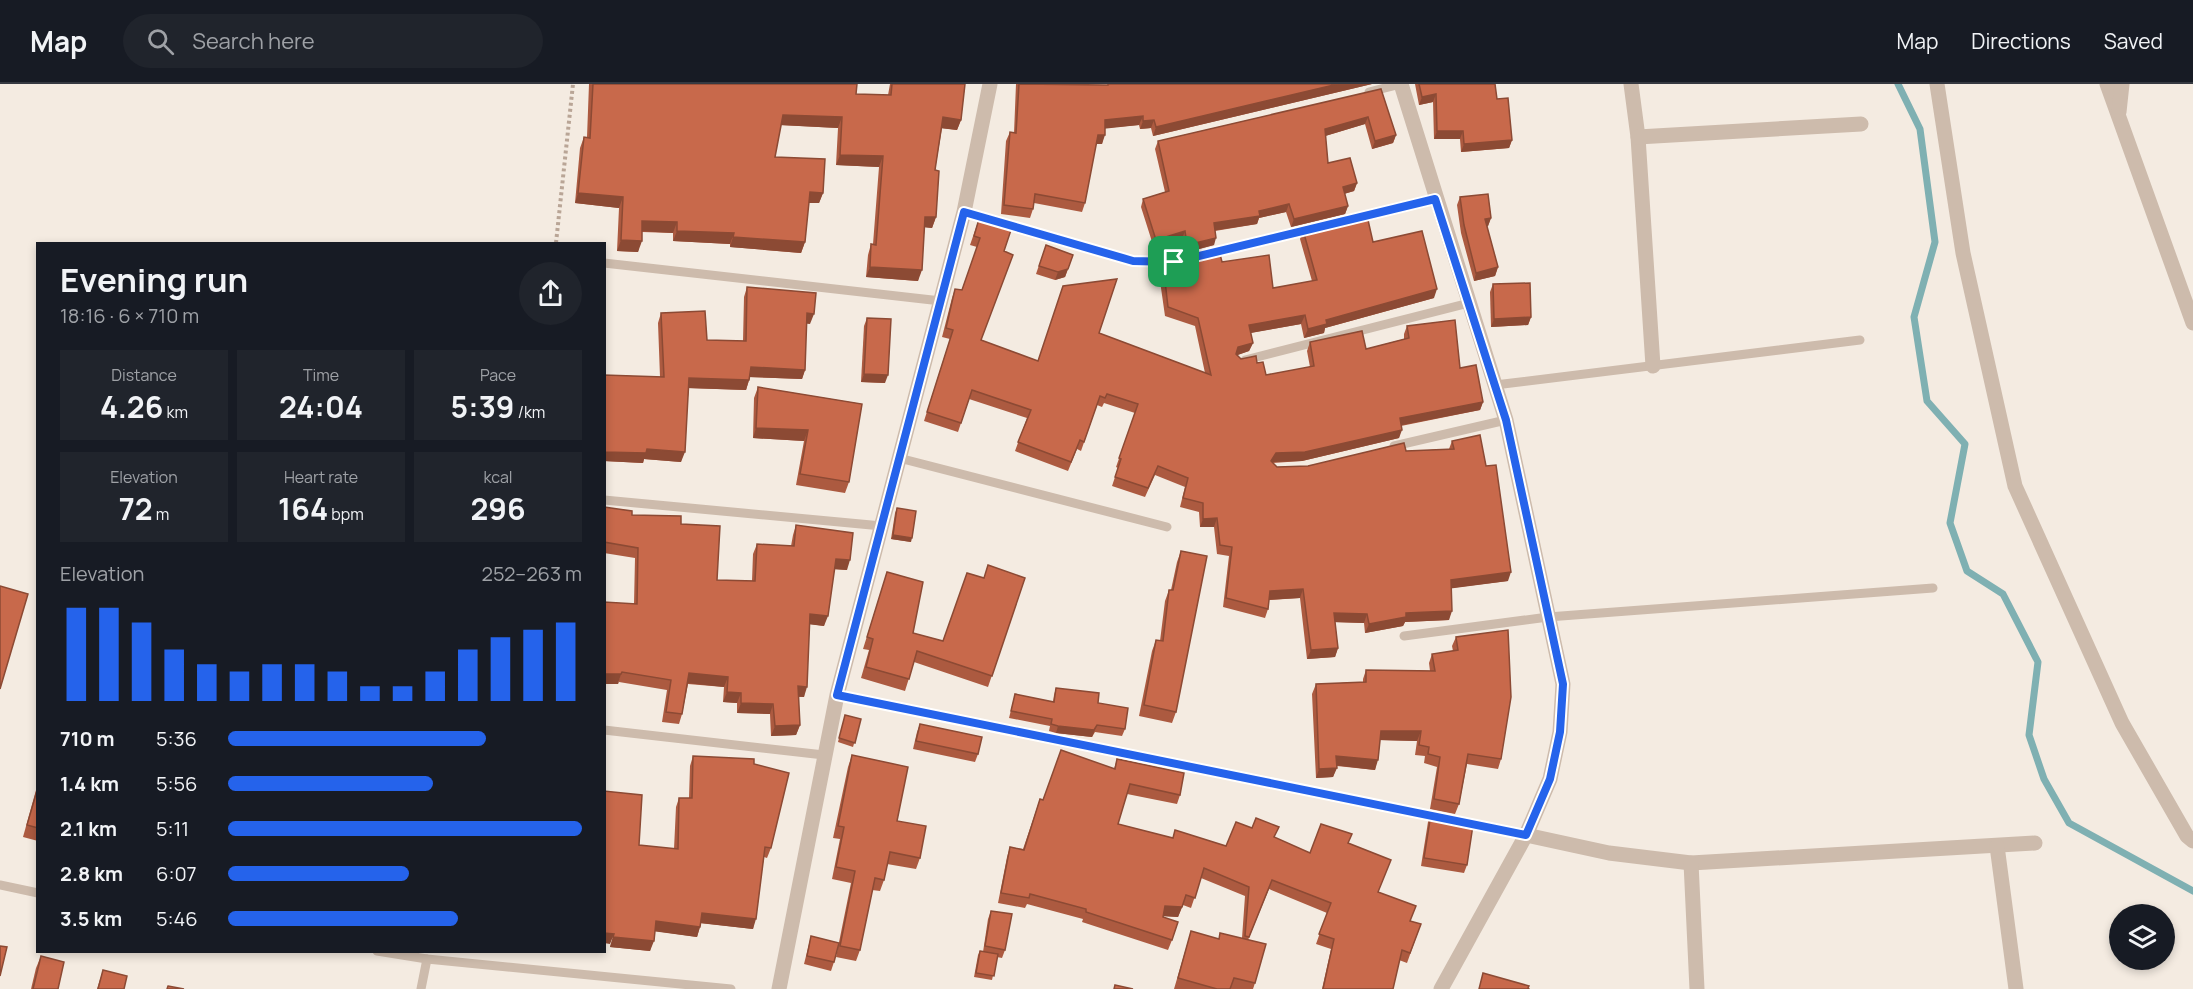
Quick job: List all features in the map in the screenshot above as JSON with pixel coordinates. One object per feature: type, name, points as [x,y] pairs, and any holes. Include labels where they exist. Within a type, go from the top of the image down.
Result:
[{"type":"street","points":[[779,989],[837,695],[964,212],[990,84]]},
{"type":"street","points":[[1401,84],[1435,199],[1506,420],[1563,684],[1560,732],[1550,779],[1526,835],[1442,989]]},
{"type":"street","points":[[1631,84],[1638,137],[1653,366]]},
{"type":"street","points":[[1937,84],[1963,253],[2015,486],[2122,723],[2187,836],[2193,841]]},
{"type":"street","points":[[2107,84],[2193,323]]},
{"type":"street","points":[[2119,115],[2122,84]]},
{"type":"street","points":[[1638,137],[1861,124]]},
{"type":"street","points":[[1526,835],[1609,853],[1691,863],[2035,843]]},
{"type":"street","points":[[1997,846],[2016,989]]},
{"type":"street","points":[[1691,863],[1697,989]]},
{"type":"lane","points":[[1354,95],[1401,84]]},
{"type":"lane","points":[[1333,223],[1435,199]]},
{"type":"lane","points":[[964,212],[1133,261],[1151,263],[1174,262],[1322,226]]},
{"type":"lane","points":[[606,263],[941,301]]},
{"type":"lane","points":[[1239,361],[1469,303]]},
{"type":"lane","points":[[1496,385],[1860,340]]},
{"type":"lane","points":[[1382,449],[1506,420]]},
{"type":"lane","points":[[899,458],[1167,527]]},
{"type":"lane","points":[[606,500],[882,526]]},
{"type":"lane","points":[[1404,636],[1548,616],[1934,588]]},
{"type":"lane","points":[[837,695],[1526,835]]},
{"type":"lane","points":[[606,730],[824,755]]},
{"type":"lane","points":[[0,885],[36,893]]},
{"type":"lane","points":[[391,953],[731,989]]},
{"type":"lane","points":[[420,989],[427,958]]},
{"type":"path","points":[[556,242],[573,84]]},
{"type":"building","points":[[593,84],[857,84],[856,94],[891,95],[892,84],[965,84],[961,120],[943,117],[935,170],[939,171],[936,217],[925,217],[922,270],[870,267],[871,244],[876,245],[883,156],[840,155],[842,117],[783,115],[775,157],[825,159],[823,193],[810,192],[805,242],[733,237],[734,233],[677,231],[677,222],[642,221],[642,241],[621,240],[623,197],[578,193],[584,137],[590,138]]},
{"type":"building","points":[[1019,84],[1338,84],[1156,127],[1154,120],[1143,121],[1143,116],[1105,120],[1105,135],[1098,135],[1085,203],[1035,194],[1033,209],[1004,205],[1010,132],[1016,133]]},
{"type":"building","points":[[1419,84],[1495,84],[1497,99],[1508,98],[1512,140],[1464,144],[1463,131],[1437,131],[1436,94],[1422,97]]},
{"type":"building","points":[[1381,89],[1396,135],[1375,141],[1368,117],[1325,129],[1328,163],[1350,158],[1357,183],[1343,187],[1348,206],[1294,219],[1289,204],[1259,211],[1260,216],[1214,223],[1216,238],[1187,245],[1185,231],[1156,240],[1143,199],[1169,191],[1158,141]]},
{"type":"building","points":[[1488,194],[1491,218],[1485,219],[1498,267],[1476,273],[1464,225],[1460,197]]},
{"type":"building","points":[[1352,218],[1354,223],[1368,220],[1373,242],[1422,231],[1437,289],[1326,320],[1327,324],[1308,329],[1305,315],[1249,325],[1253,343],[1238,347],[1236,354],[1241,359],[1256,356],[1257,363],[1263,362],[1266,375],[1314,366],[1310,342],[1362,331],[1366,349],[1409,338],[1407,326],[1455,320],[1460,368],[1476,365],[1483,402],[1400,418],[1402,430],[1305,452],[1276,453],[1271,461],[1277,467],[1308,466],[1404,443],[1406,451],[1454,449],[1452,441],[1480,435],[1486,466],[1496,465],[1511,572],[1451,580],[1452,611],[1406,613],[1406,617],[1369,624],[1367,614],[1334,613],[1338,648],[1311,650],[1303,589],[1270,591],[1268,609],[1226,598],[1232,547],[1220,545],[1217,518],[1203,519],[1203,503],[1183,498],[1188,478],[1158,466],[1148,488],[1115,477],[1121,459],[1119,458],[1138,404],[1107,394],[1105,398],[1100,396],[1084,442],[1080,440],[1071,462],[1018,442],[1031,410],[972,390],[961,423],[927,412],[953,330],[946,328],[955,289],[962,290],[980,238],[974,236],[979,219],[1011,230],[1004,251],[1013,255],[981,340],[1038,361],[1063,286],[1117,279],[1099,333],[1211,375],[1198,318],[1168,307],[1164,272],[1192,269],[1190,257],[1219,250],[1222,262],[1269,255],[1273,288],[1317,280],[1303,230]]},
{"type":"building","points":[[1046,245],[1073,255],[1068,269],[1058,272],[1039,266]]},
{"type":"building","points":[[1530,283],[1531,317],[1494,319],[1493,284]]},
{"type":"building","points":[[747,287],[816,293],[814,314],[807,313],[805,370],[751,367],[749,380],[689,378],[685,452],[647,449],[646,453],[606,452],[606,375],[664,377],[661,313],[705,311],[707,340],[746,341]]},
{"type":"building","points":[[867,318],[891,319],[888,375],[864,374]]},
{"type":"building","points":[[758,387],[862,404],[849,482],[800,474],[808,430],[756,428]]},
{"type":"building","points":[[606,507],[632,511],[632,515],[681,516],[681,524],[720,526],[717,580],[755,581],[757,544],[794,546],[796,525],[853,533],[850,560],[836,559],[828,616],[810,614],[807,687],[798,686],[800,725],[775,726],[773,704],[741,703],[741,693],[727,692],[728,677],[689,673],[682,714],[666,712],[671,680],[622,672],[621,674],[606,674],[606,602],[637,604],[638,548],[606,542]]},
{"type":"building","points":[[897,508],[916,511],[912,538],[893,535]]},
{"type":"building","points":[[1181,551],[1207,556],[1176,712],[1144,705],[1156,640],[1163,641],[1169,590],[1173,590]]},
{"type":"building","points":[[988,565],[1025,578],[992,676],[917,651],[909,679],[866,667],[873,639],[867,637],[887,572],[923,582],[913,633],[943,641],[967,573],[984,578]]},
{"type":"building","points":[[0,586],[28,594],[0,689]]},
{"type":"building","points":[[1508,630],[1511,697],[1501,759],[1468,754],[1459,804],[1434,799],[1440,757],[1428,754],[1429,747],[1419,745],[1421,731],[1381,731],[1378,760],[1336,756],[1337,768],[1319,769],[1316,684],[1366,682],[1366,670],[1435,671],[1432,654],[1458,650],[1456,637]]},
{"type":"building","points":[[1056,688],[1099,693],[1098,703],[1128,708],[1125,729],[1097,725],[1094,730],[1058,726],[1051,724],[1052,719],[1011,711],[1015,694],[1054,702]]},
{"type":"building","points":[[845,715],[861,719],[855,743],[839,738]]},
{"type":"building","points":[[920,724],[982,737],[978,754],[916,741]]},
{"type":"building","points":[[1061,750],[1115,769],[1117,759],[1184,773],[1180,795],[1130,784],[1118,824],[1173,838],[1175,830],[1226,846],[1236,822],[1252,828],[1256,818],[1279,827],[1274,837],[1310,853],[1321,824],[1352,834],[1348,843],[1391,860],[1378,892],[1416,906],[1410,921],[1421,924],[1410,953],[1402,950],[1393,989],[1323,989],[1334,939],[1319,934],[1331,903],[1272,880],[1249,937],[1245,936],[1249,887],[1204,868],[1195,898],[1186,895],[1182,907],[1165,906],[1163,917],[1178,922],[1172,940],[1086,912],[1086,909],[1030,894],[1029,898],[1001,893],[1010,847],[1024,850],[1040,799],[1043,800]]},
{"type":"building","points":[[852,755],[908,767],[897,821],[926,826],[920,858],[890,852],[884,880],[875,878],[860,950],[840,946],[855,871],[836,867],[844,827],[838,826]]},
{"type":"building","points":[[693,756],[754,759],[754,764],[789,773],[771,848],[765,847],[756,919],[702,913],[700,927],[656,921],[654,941],[613,937],[614,934],[606,933],[606,791],[642,795],[639,845],[678,849],[679,798],[692,798]]},
{"type":"building","points":[[36,794],[36,827],[27,825]]},
{"type":"building","points":[[1431,814],[1473,825],[1467,865],[1424,858]]},
{"type":"building","points":[[991,911],[1012,914],[1005,950],[985,946]]},
{"type":"building","points":[[1191,931],[1219,939],[1220,933],[1266,944],[1255,983],[1234,978],[1230,989],[1217,989],[1178,978]]},
{"type":"building","points":[[811,936],[839,943],[834,962],[807,956]]},
{"type":"building","points":[[0,946],[7,947],[0,976]]},
{"type":"building","points":[[980,951],[998,954],[994,976],[976,973]]},
{"type":"building","points":[[41,956],[64,962],[58,989],[33,989]]},
{"type":"building","points":[[103,970],[127,976],[124,989],[98,989]]},
{"type":"building","points":[[1483,973],[1529,986],[1529,989],[1479,989]]},
{"type":"building","points":[[1115,985],[1133,989],[1114,989]]},
{"type":"building","points":[[168,986],[184,989],[167,989]]},
{"type":"waterway","points":[[1898,84],[1920,129],[1935,242],[1914,317],[1927,401],[1965,444],[1950,523],[1967,571],[2003,594],[2038,662],[2029,735],[2044,779],[2069,823],[2193,891]]},
{"type":"route","points":[[1435,199],[1506,420],[1563,684],[1560,732],[1550,779],[1526,835],[837,695],[964,212],[1133,261],[1174,262],[1435,199]]}]
